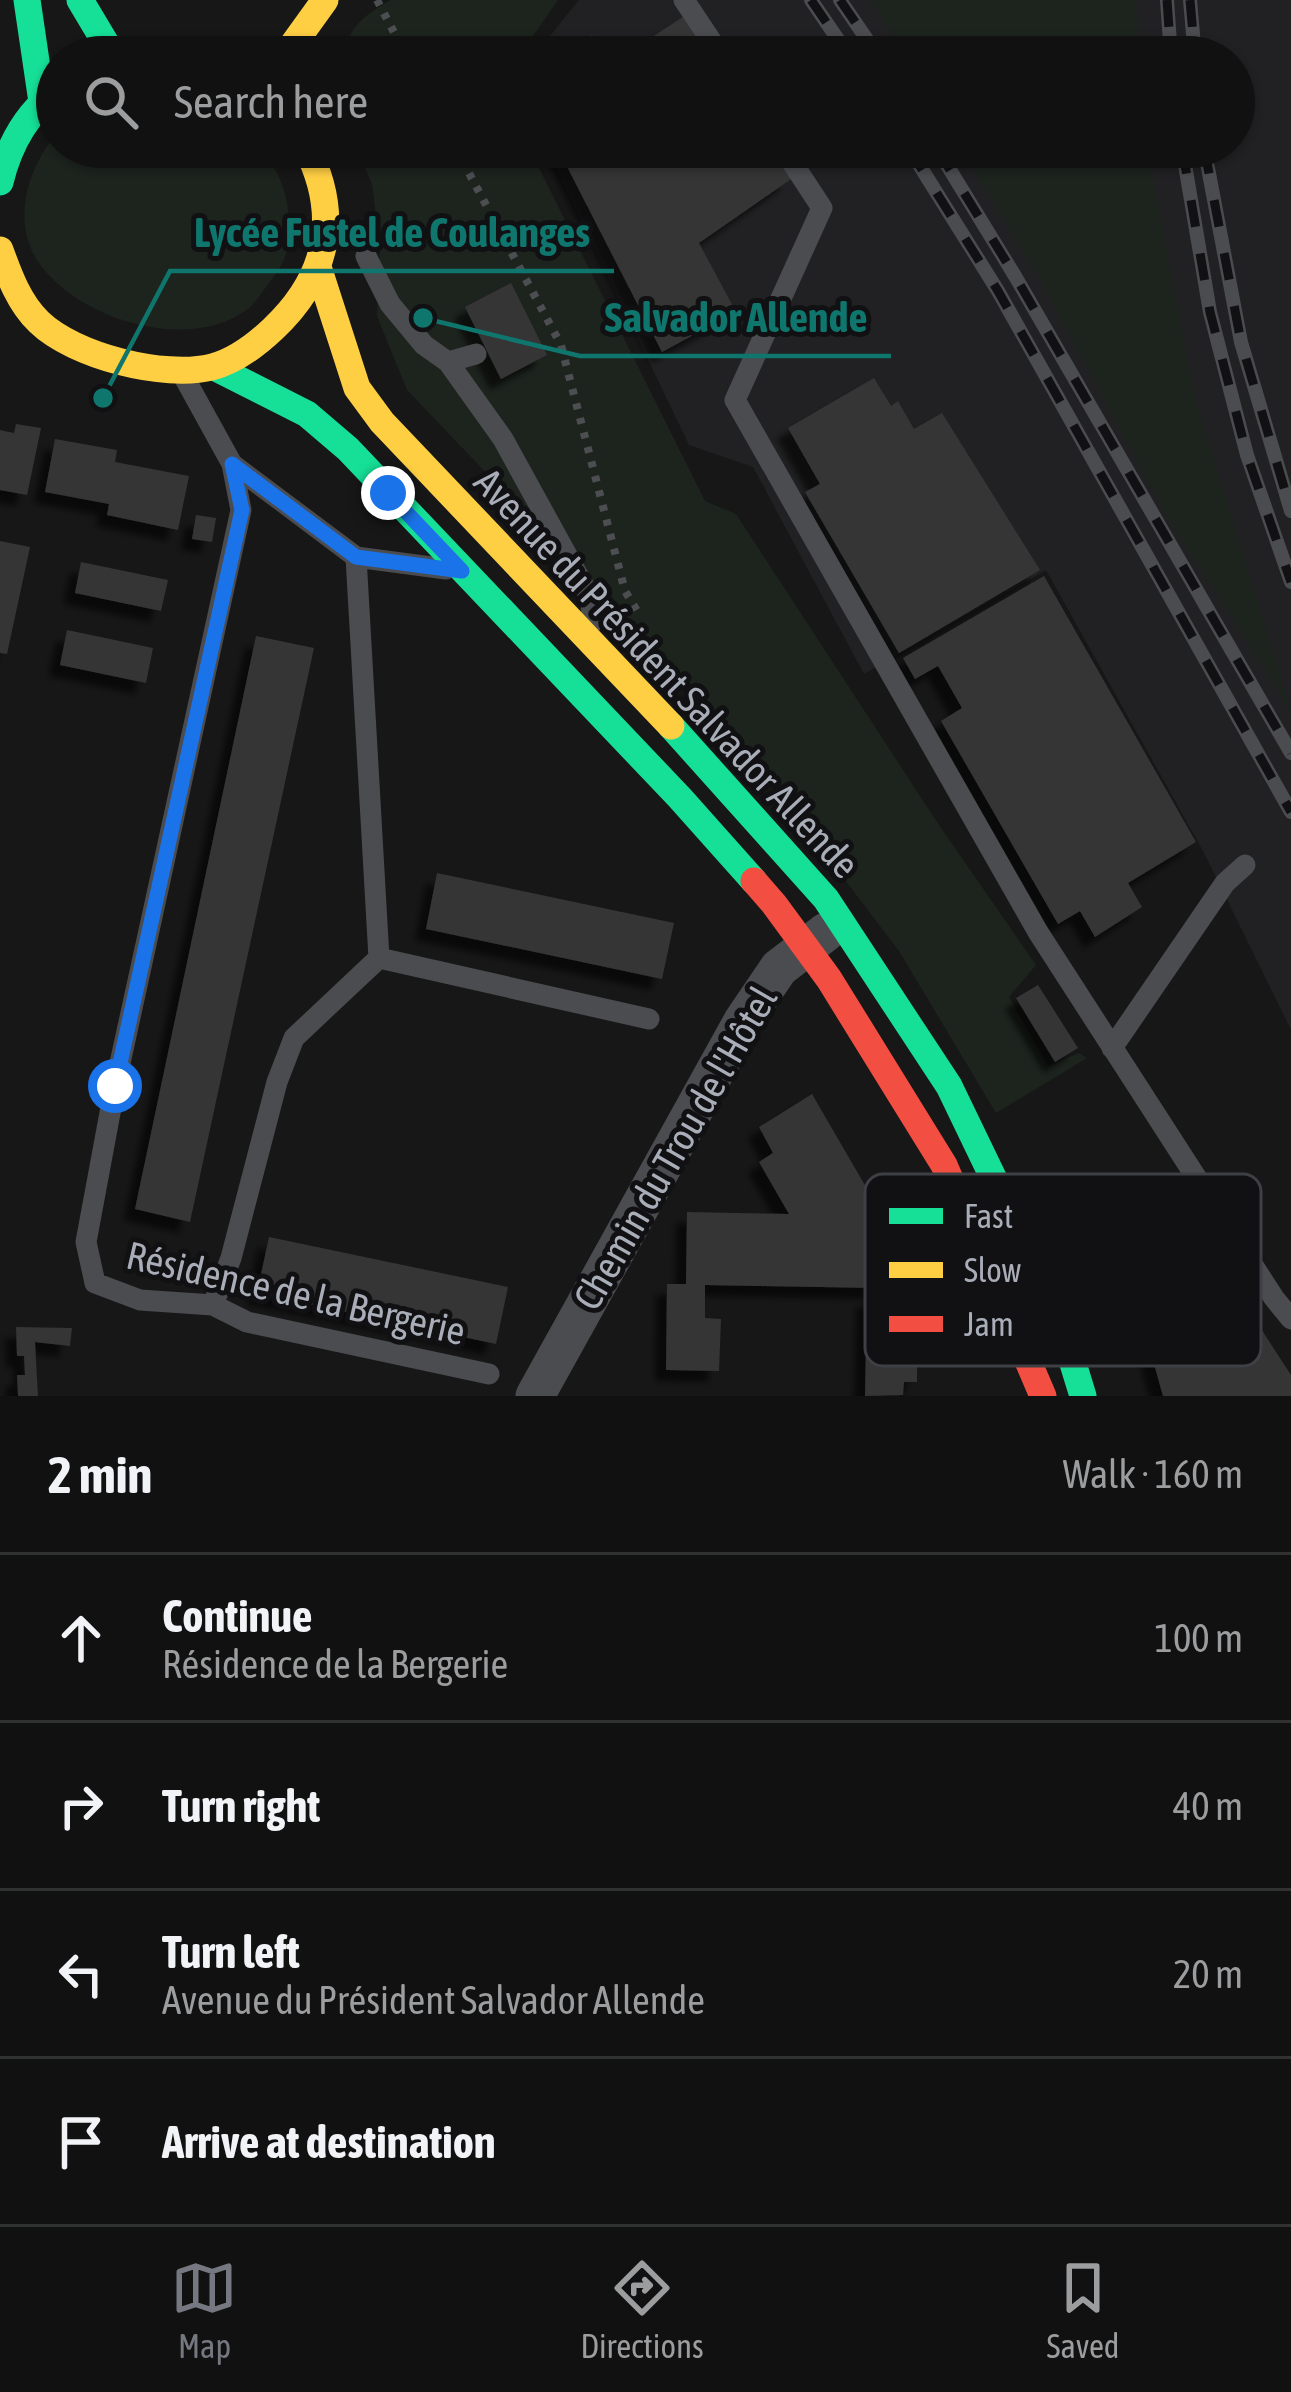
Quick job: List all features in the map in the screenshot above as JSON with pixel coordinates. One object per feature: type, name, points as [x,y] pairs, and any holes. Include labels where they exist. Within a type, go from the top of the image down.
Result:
[{"type":"street","points":[[27,0],[36,38]]},
{"type":"street","points":[[80,0],[101,36]]},
{"type":"street","points":[[299,36],[325,0]]},
{"type":"street","points":[[1,173],[19,134],[36,113]]},
{"type":"street","points":[[0,250],[13,285],[40,324],[66,340],[105,358],[181,371],[214,367],[242,354],[274,330],[318,267],[326,216],[323,184],[316,168]]},
{"type":"street","name":"Avenue du Président Salvador Allende","points":[[318,267],[357,388],[382,422],[651,704],[804,874],[949,1086],[991,1174]]},
{"type":"street","points":[[0,320],[40,324]]},
{"type":"street","name":"Avenue du Président Salvador Allende","points":[[214,367],[307,414],[348,449],[680,798],[774,904],[800,951],[841,997],[947,1174]]},
{"type":"street","name":"Chemin du Trou de l'Hôtel","points":[[535,1396],[743,1021],[779,968],[841,922]]},
{"type":"street","name":"Avenue du Président Salvador Allende","points":[[1030,1366],[1043,1396]]},
{"type":"street","name":"Avenue du Président Salvador Allende","points":[[1074,1366],[1083,1396]]},
{"type":"lane","points":[[684,0],[708,36]]},
{"type":"lane","points":[[796,168],[823,208],[735,400],[1038,932],[1194,1174]]},
{"type":"lane","points":[[366,256],[390,304],[424,345],[448,362],[503,439],[591,598],[592,643]]},
{"type":"lane","points":[[448,362],[476,354]]},
{"type":"lane","name":"Résidence de la Bergerie","points":[[181,371],[232,464],[242,510],[115,1086],[86,1242],[95,1282],[140,1300],[213,1305],[247,1322],[489,1374]]},
{"type":"lane","points":[[232,464],[356,557],[462,571]]},
{"type":"lane","points":[[356,557],[379,958]]},
{"type":"lane","points":[[1112,1048],[1225,883],[1245,865]]},
{"type":"lane","points":[[213,1305],[231,1258],[277,1082],[294,1037],[379,958]]},
{"type":"lane","points":[[379,958],[649,1019]]},
{"type":"lane","points":[[1261,1278],[1291,1319]]},
{"type":"path","points":[[376,0],[395,36]]},
{"type":"path","points":[[466,168],[561,345],[625,591],[650,632]]},
{"type":"shaded area","points":[[391,0],[558,0],[533,36],[350,36]]},
{"type":"shaded area","points":[[579,0],[1291,0],[1291,1030],[1203,851],[1046,570],[864,674],[753,467],[689,445],[556,168],[1255,168],[1255,36],[550,36]]},
{"type":"shaded area","points":[[871,0],[1136,0],[1139,36],[893,36]]},
{"type":"shaded area","points":[[36,166],[274,168],[287,201],[288,245],[278,270],[258,298],[225,322],[196,329],[135,324],[78,299],[37,260],[25,228]]},
{"type":"shaded area","points":[[365,168],[539,168],[705,501],[736,514],[1036,965],[1009,997],[1048,1066],[1079,1053],[1087,1058],[996,1113],[899,951],[726,724],[407,390],[377,316],[380,247],[372,184]]},
{"type":"shaded area","points":[[973,168],[1151,168],[1194,395],[1291,711],[1164,511],[1037,274]]},
{"type":"building","points":[[686,15],[700,36],[654,36]]},
{"type":"building","points":[[568,168],[784,168],[791,179],[699,243],[736,312],[662,352]]},
{"type":"building","points":[[511,283],[547,355],[501,379],[465,307]]},
{"type":"building","points":[[874,378],[891,406],[898,401],[914,429],[942,413],[1040,570],[899,653],[805,492],[820,484],[788,428]]},
{"type":"building","points":[[16,424],[41,428],[27,495],[0,490],[0,430],[14,433]]},
{"type":"building","points":[[55,439],[117,450],[115,462],[189,476],[178,530],[107,515],[109,504],[45,492]]},
{"type":"building","points":[[196,515],[216,518],[212,542],[192,539]]},
{"type":"building","points":[[0,541],[30,547],[7,654],[0,653]]},
{"type":"building","points":[[81,562],[168,580],[161,611],[75,593]]},
{"type":"building","points":[[1044,576],[1196,842],[1128,883],[1142,907],[1095,937],[1080,911],[1058,924],[941,721],[962,708],[938,666],[915,679],[903,658]]},
{"type":"building","points":[[67,630],[153,648],[146,683],[60,665]]},
{"type":"building","points":[[256,636],[314,648],[190,1222],[135,1209]]},
{"type":"building","points":[[437,873],[674,923],[662,979],[426,929]]},
{"type":"building","points":[[1038,985],[1078,1048],[1055,1062],[1016,998]]},
{"type":"building","points":[[812,1094],[865,1185],[865,1288],[705,1285],[705,1318],[721,1319],[719,1371],[666,1370],[667,1284],[686,1284],[687,1212],[789,1214],[759,1162],[773,1153],[759,1127]]},
{"type":"building","points":[[269,1237],[508,1287],[496,1344],[257,1293]]},
{"type":"building","points":[[16,1327],[72,1328],[70,1346],[35,1342],[38,1396],[18,1396],[17,1375],[25,1375],[24,1356],[17,1356]]},
{"type":"building","points":[[1261,1329],[1291,1375],[1291,1396],[1163,1396],[1155,1366],[1261,1366]]},
{"type":"building","points":[[866,1366],[917,1366],[917,1382],[904,1382],[903,1395],[865,1396]]},
{"type":"railway","points":[[811,0],[836,36]]},
{"type":"railway","points":[[840,0],[865,36]]},
{"type":"railway","points":[[1167,0],[1170,36]]},
{"type":"railway","points":[[1190,0],[1193,36]]},
{"type":"railway","points":[[921,168],[998,291],[1291,812]]},
{"type":"railway","points":[[949,168],[1291,753]]},
{"type":"railway","points":[[1186,168],[1210,312],[1247,455],[1291,582]]},
{"type":"railway","points":[[1208,168],[1241,342],[1291,511]]},
{"type":"traffic: fast","points":[[27,0],[36,61]]},
{"type":"traffic: fast","points":[[80,0],[101,36]]},
{"type":"traffic: fast","points":[[0,182],[8,155],[36,109]]},
{"type":"traffic: fast","points":[[214,367],[307,414],[348,449],[754,881]]},
{"type":"traffic: fast","points":[[671,726],[826,899],[949,1086],[991,1174]]},
{"type":"traffic: fast","points":[[1074,1366],[1083,1396]]},
{"type":"traffic: slow","points":[[299,36],[325,0]]},
{"type":"traffic: slow","points":[[0,250],[32,314],[74,345],[145,367],[212,367],[245,352],[273,329],[307,288],[324,244],[326,220],[315,168]]},
{"type":"traffic: slow","points":[[318,267],[357,388],[382,422],[671,726]]},
{"type":"traffic: jam","points":[[754,881],[829,979],[948,1174]]},
{"type":"traffic: jam","points":[[1030,1366],[1043,1396]]},
{"type":"place","name":"Salvador Allende","points":[[423,318]]},
{"type":"place","name":"Lycée Fustel de Coulanges","points":[[103,398]]},
{"type":"route","points":[[115,1086],[242,510],[232,464],[356,557],[462,571],[388,493]]}]
